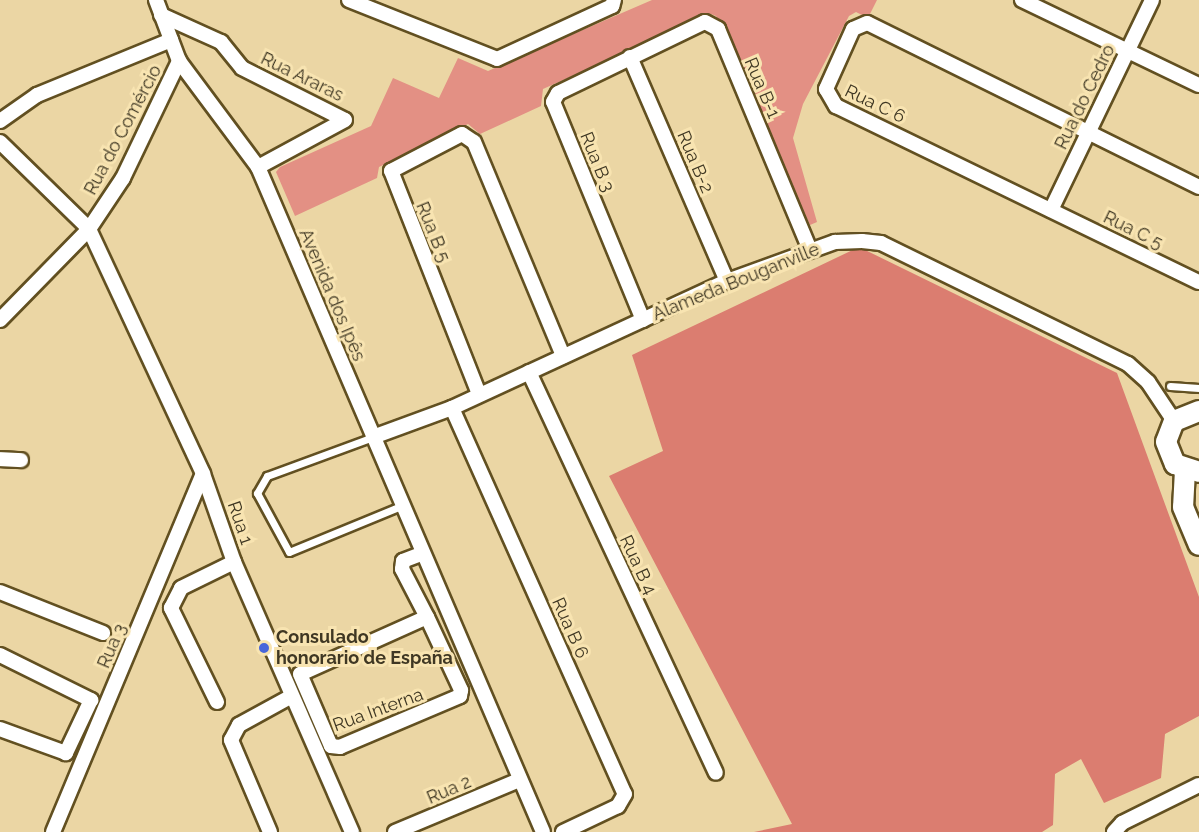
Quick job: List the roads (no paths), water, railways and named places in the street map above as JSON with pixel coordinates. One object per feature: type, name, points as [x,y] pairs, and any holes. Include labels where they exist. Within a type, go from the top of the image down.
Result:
[{"type":"main road","points":[[1199,411],[1174,422],[1166,441],[1168,453],[1192,471],[1184,507],[1199,545]]},
{"type":"street","name":"Avenida dos Ipês","points":[[156,0],[179,62],[258,166],[373,437]]},
{"type":"street","points":[[349,0],[497,59],[613,3]]},
{"type":"street","points":[[1022,0],[1199,86]]},
{"type":"street","name":"Rua do Cedro","points":[[1052,210],[1152,0]]},
{"type":"street","name":"Rua Araras","points":[[161,15],[221,42],[242,69],[345,120],[258,166]]},
{"type":"street","name":"Rua B-1","points":[[630,57],[705,22],[714,25],[810,250]]},
{"type":"street","name":"Rua C 6","points":[[1052,210],[830,102],[826,89],[853,28],[867,23],[1088,133]]},
{"type":"street","points":[[0,121],[37,95],[171,40]]},
{"type":"street","name":"Rua B-2","points":[[630,57],[728,281]]},
{"type":"street","name":"Rua B 3","points":[[630,57],[558,93],[553,102],[643,320]]},
{"type":"street","name":"Rua do Comércio","points":[[0,320],[89,229],[123,177],[179,62]]},
{"type":"street","points":[[1088,133],[1199,187]]},
{"type":"street","name":"Rua B 5","points":[[479,394],[391,171],[462,134],[474,142],[563,356]]},
{"type":"street","points":[[0,142],[89,229]]},
{"type":"street","name":"Rua C 5","points":[[1052,210],[1199,282]]},
{"type":"street","name":"Rua 1","points":[[89,229],[203,474],[234,562],[352,832]]},
{"type":"street","name":"Alameda Bouganville","points":[[373,437],[452,408],[728,281],[835,242],[881,243],[1128,364],[1148,382],[1174,422]]},
{"type":"street","name":"Rua B 4","points":[[529,372],[716,773]]},
{"type":"street","name":"Rua B 6","points":[[452,408],[626,794],[618,806],[564,832]]},
{"type":"street","points":[[373,437],[518,781],[543,832]]},
{"type":"street","points":[[0,459],[21,460]]},
{"type":"street","name":"Rua 3","points":[[53,832],[203,474]]},
{"type":"street","name":"Rua Interna","points":[[421,554],[402,565],[427,617],[461,690],[459,698],[340,747],[331,746],[300,674],[427,617]]},
{"type":"street","points":[[217,702],[171,608],[181,588],[234,562]]},
{"type":"street","points":[[0,592],[103,633]]},
{"type":"street","points":[[0,655],[91,700],[66,753],[0,729]]},
{"type":"street","points":[[270,832],[231,740],[239,724],[292,696]]},
{"type":"street","name":"Rua 2","points":[[395,832],[518,781]]},
{"type":"street","points":[[1114,832],[1122,823],[1199,785]]},
{"type":"lane","points":[[1170,386],[1199,388]]},
{"type":"lane","points":[[373,437],[267,476],[257,493],[289,552],[401,506]]},
{"type":"place","name":"Consulado honorario de España","points":[[264,648]]}]
